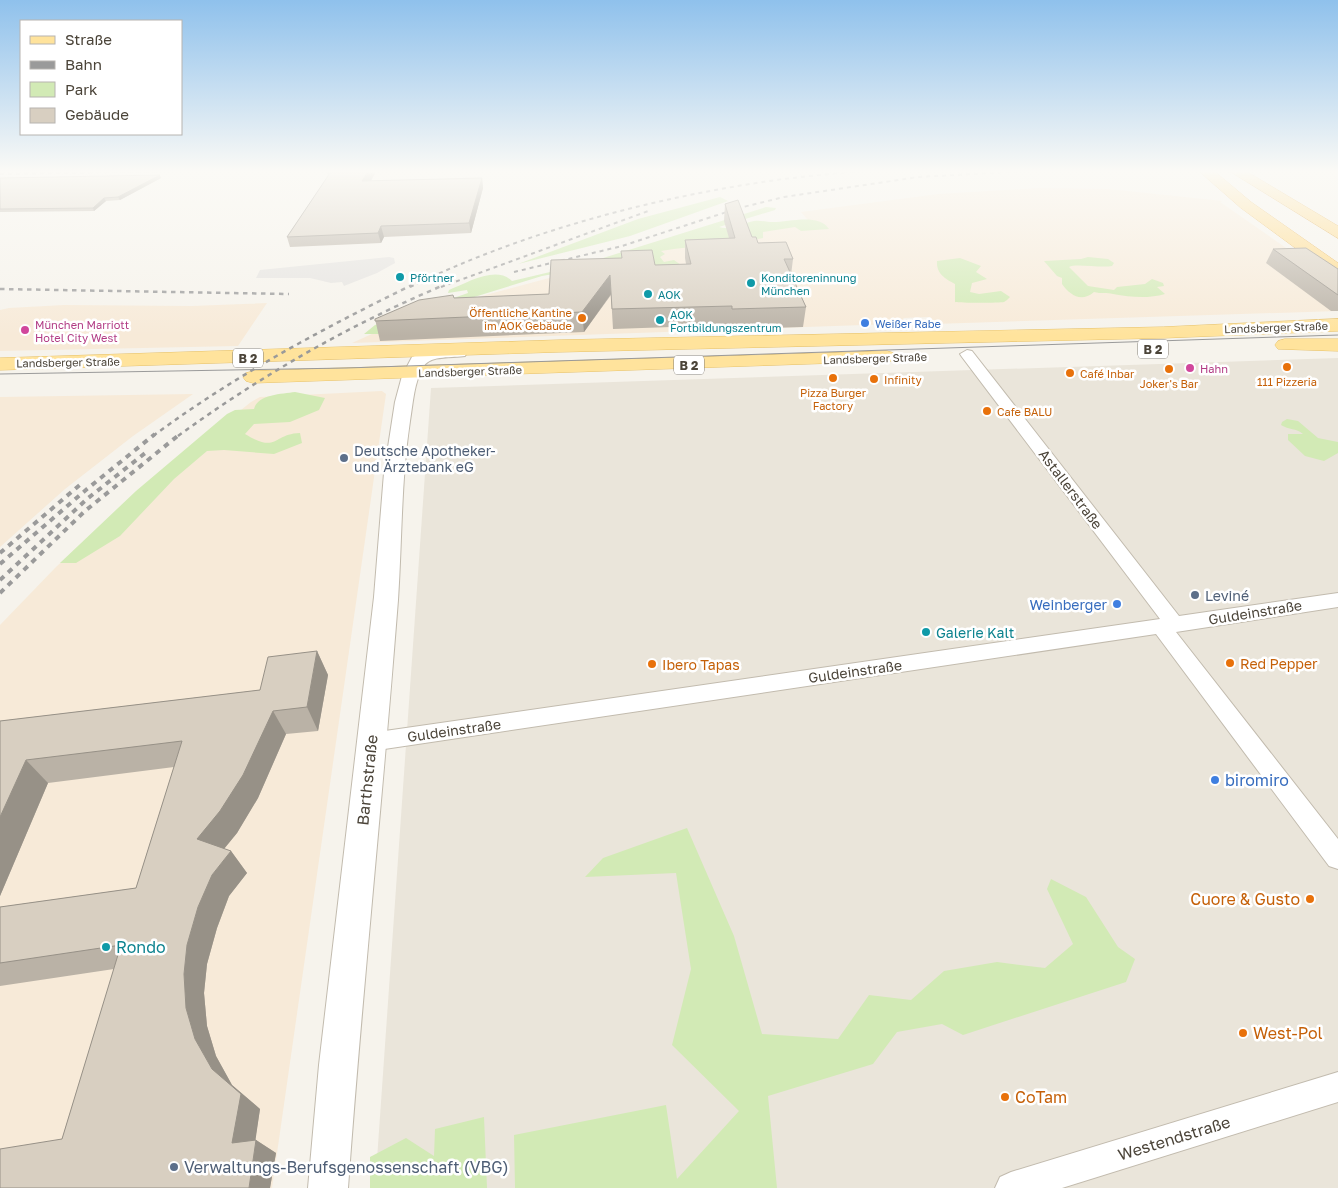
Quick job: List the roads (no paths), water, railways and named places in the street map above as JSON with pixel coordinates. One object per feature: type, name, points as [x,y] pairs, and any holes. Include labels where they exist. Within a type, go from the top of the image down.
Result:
[{"type":"highway","points":[[1274,225],[1338,271]]},
{"type":"highway","points":[[1300,225],[1338,249]]},
{"type":"highway","points":[[1326,225],[1338,233]]},
{"type":"main road","name":"Landsberger Straße","points":[[0,364],[217,359],[495,348],[1338,325]]},
{"type":"main road","name":"Landsberger Straße","points":[[231,377],[1338,344]]},
{"type":"main road","name":"Landsberger Straße","points":[[0,381],[201,377]]},
{"type":"street","name":"Landsberger Straße","points":[[412,373],[418,361],[426,357],[495,348]]},
{"type":"street","name":"Astallerstraße","points":[[967,354],[1338,858]]},
{"type":"street","name":"Barthstraße","points":[[328,1188],[338,1065],[386,597],[388,535],[400,431],[412,373]]},
{"type":"street","name":"Guldeinstraße","points":[[371,742],[1338,600]]},
{"type":"street","name":"Westendstraße","points":[[1010,1188],[1338,1087]]},
{"type":"tram line","points":[[0,374],[346,368],[1338,335]]},
{"type":"railway","points":[[410,287],[453,267],[497,250],[571,225]]},
{"type":"railway","points":[[441,287],[609,225]]},
{"type":"railway","points":[[514,272],[622,246],[685,225]]},
{"type":"railway","points":[[153,436],[215,393],[279,354],[412,285]]},
{"type":"railway","points":[[178,436],[242,392],[340,334],[444,285]]},
{"type":"railway","points":[[0,289],[289,294]]},
{"type":"railway","points":[[0,564],[87,489],[155,434]]},
{"type":"railway","points":[[0,593],[85,511],[180,434]]},
{"type":"railway","points":[[0,580],[87,499],[149,450]]},
{"type":"railway","points":[[0,553],[82,483]]},
{"type":"place","name":"Pförtner","points":[[400,277]]},
{"type":"place","name":"Konditoreninnung München","points":[[751,283]]},
{"type":"place","name":"AOK","points":[[648,294]]},
{"type":"place","name":"Öffentliche Kantine im AOK Gebäude","points":[[582,318]]},
{"type":"place","name":"AOK Fortbildungszentrum","points":[[660,320]]},
{"type":"place","name":"Weißer Rabe","points":[[865,323]]},
{"type":"place","name":"München Marriott Hotel City West","points":[[25,330]]},
{"type":"place","name":"111 Pizzeria","points":[[1287,367]]},
{"type":"place","name":"Hahn","points":[[1190,368]]},
{"type":"place","name":"Joker's Bar","points":[[1169,369]]},
{"type":"place","name":"Café Inbar","points":[[1070,373]]},
{"type":"place","name":"Pizza Burger Factory","points":[[833,378]]},
{"type":"place","name":"Infinity","points":[[874,379]]},
{"type":"place","name":"Cafe BALU","points":[[987,411]]},
{"type":"place","name":"Deutsche Apotheker- und Ärztebank eG","points":[[344,458]]},
{"type":"place","name":"Leviné","points":[[1195,595]]},
{"type":"place","name":"Weinberger","points":[[1117,604]]},
{"type":"place","name":"Galerie Kalt","points":[[926,632]]},
{"type":"place","name":"Red Pepper","points":[[1230,663]]},
{"type":"place","name":"Ibero Tapas","points":[[652,664]]},
{"type":"place","name":"biromiro","points":[[1215,780]]},
{"type":"place","name":"Cuore & Gusto","points":[[1310,899]]},
{"type":"place","name":"Rondo","points":[[106,947]]},
{"type":"place","name":"West-Pol","points":[[1243,1033]]},
{"type":"place","name":"CoTam","points":[[1005,1097]]},
{"type":"place","name":"Verwaltungs-Berufsgenossenschaft (VBG)","points":[[174,1167]]}]
